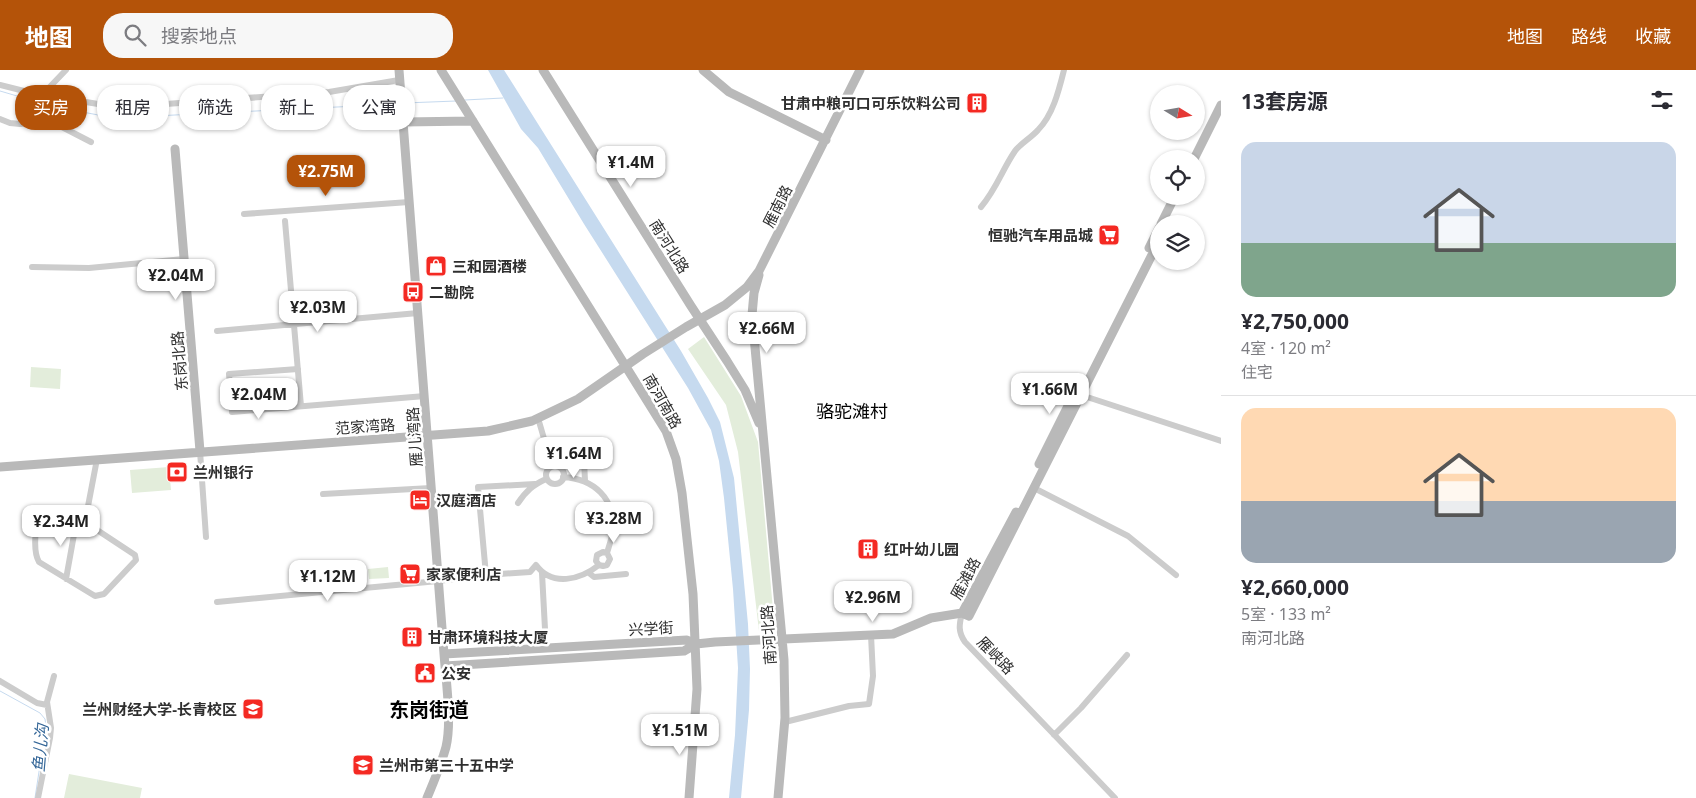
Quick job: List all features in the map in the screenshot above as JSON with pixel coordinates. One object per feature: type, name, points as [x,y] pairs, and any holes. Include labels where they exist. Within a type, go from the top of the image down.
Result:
[{"type":"street","points":[[52,85],[66,70]]},
{"type":"street","name":"雁儿湾路","points":[[399,70],[400,85]]},
{"type":"street","name":"南河南路","points":[[441,70],[666,432],[676,459],[693,594],[696,644],[697,689],[689,798]]},
{"type":"street","name":"南河北路","points":[[543,70],[745,390],[764,441]]},
{"type":"street","points":[[703,70],[729,92],[826,140]]},
{"type":"street","name":"雁南路","points":[[642,354],[738,296],[750,283],[762,266],[860,70]]},
{"type":"street","points":[[981,207],[993,193],[1017,148],[1041,128],[1058,95],[1064,70]]},
{"type":"street","points":[[87,102],[110,106],[166,104],[329,92],[400,80]]},
{"type":"street","points":[[0,85],[15,89]]},
{"type":"street","points":[[1198,150],[1221,105]]},
{"type":"street","points":[[1205,150],[1221,118]]},
{"type":"street","points":[[0,119],[10,123],[42,122],[60,126],[91,142]]},
{"type":"street","points":[[415,120],[472,119]]},
{"type":"street","name":"雁儿湾路","points":[[404,130],[432,488],[448,725],[446,745],[440,766],[427,798]]},
{"type":"street","name":"东岗北路","points":[[174,149],[200,451]]},
{"type":"street","points":[[244,214],[409,202]]},
{"type":"street","points":[[285,221],[301,406]]},
{"type":"street","name":"雁滩路","points":[[1150,246],[1018,508],[962,613],[969,616],[1150,259]]},
{"type":"street","points":[[32,267],[88,268],[184,259]]},
{"type":"street","name":"南河北路","points":[[762,266],[755,288],[752,315],[786,692],[778,798]]},
{"type":"street","points":[[217,331],[418,313]]},
{"type":"street","name":"范家湾路","points":[[0,467],[488,431],[532,421],[578,399],[642,354]]},
{"type":"street","points":[[298,369],[229,374],[232,412],[424,396]]},
{"type":"street","points":[[1080,395],[1221,441]]},
{"type":"street","points":[[538,418],[552,466]]},
{"type":"street","points":[[583,440],[585,481]]},
{"type":"street","points":[[200,451],[206,537]]},
{"type":"street","points":[[85,522],[96,459]]},
{"type":"street","points":[[552,466],[558,467],[562,470],[563,477],[559,483],[554,484],[546,478],[546,471],[552,466]]},
{"type":"street","points":[[217,602],[530,572],[536,565],[542,573],[554,578],[567,579],[579,577],[599,565],[605,566],[609,563],[610,559],[607,553],[613,530],[611,507],[602,494],[585,481],[563,477]]},
{"type":"street","points":[[518,504],[525,493],[535,484],[546,478]]},
{"type":"street","points":[[486,575],[478,487],[535,484]]},
{"type":"street","points":[[323,494],[432,488]]},
{"type":"street","points":[[1034,488],[1128,536],[1176,575]]},
{"type":"street","points":[[50,511],[76,518],[135,555],[136,560],[101,596],[95,596],[42,565],[37,559],[37,522],[40,515],[50,511]]},
{"type":"street","points":[[66,579],[76,518]]},
{"type":"street","points":[[599,565],[596,559],[597,555],[603,552],[607,553]]},
{"type":"street","points":[[588,572],[594,577],[626,574]]},
{"type":"street","points":[[542,573],[545,629]]},
{"type":"street","points":[[696,644],[893,634],[931,618],[962,613]]},
{"type":"street","name":"雁峡路","points":[[962,613],[959,624],[960,636],[1115,798]]},
{"type":"street","points":[[784,722],[849,706],[869,704],[873,676],[871,635]]},
{"type":"street","name":"兴学街","points":[[444,654],[686,640],[696,644]]},
{"type":"street","name":"兴学街","points":[[445,666],[684,651],[696,644]]},
{"type":"street","points":[[1054,735],[1081,708],[1127,655]]},
{"type":"street","points":[[38,798],[50,738],[51,728],[47,705],[54,676]]},
{"type":"street","points":[[0,680],[38,703],[47,705]]},
{"type":"green space","points":[[704,337],[741,396],[758,442],[775,632],[759,631],[738,452],[726,405],[688,349]]},
{"type":"green space","points":[[31,367],[61,369],[60,389],[30,387]]},
{"type":"green space","points":[[169,467],[171,490],[132,493],[130,470]]},
{"type":"green space","points":[[388,567],[389,578],[369,579],[368,569]]},
{"type":"green space","points":[[69,774],[142,788],[140,798],[64,798]]},
{"type":"water","points":[[488,70],[504,70],[681,351],[720,422],[734,478],[748,624],[749,710],[741,798],[729,798],[735,735],[738,668],[733,589],[724,498],[719,461],[711,430],[688,388],[538,148],[521,129]]},
{"type":"waterway","points":[[0,91],[51,106],[114,118],[343,107]]},
{"type":"waterway","points":[[465,100],[503,98]]},
{"type":"waterway","points":[[415,103],[456,101]]},
{"type":"waterway","name":"鱼儿沟","points":[[0,691],[40,713],[45,719],[46,726],[35,798]]},
{"type":"place","name":"甘肃中粮可口可乐饮料公司","points":[[977,103]]},
{"type":"place","name":"恒驰汽车用品城","points":[[1109,235]]},
{"type":"place","name":"三和园酒楼","points":[[436,266]]},
{"type":"place","name":"二勘院","points":[[413,292]]},
{"type":"place","name":"兰州银行","points":[[177,472]]},
{"type":"place","name":"汉庭酒店","points":[[420,500]]},
{"type":"place","name":"红叶幼儿园","points":[[868,549]]},
{"type":"place","name":"家家便利店","points":[[410,574]]},
{"type":"place","name":"甘肃环境科技大厦","points":[[412,637]]},
{"type":"place","name":"公安","points":[[425,673]]},
{"type":"place","name":"兰州财经大学-长青校区","points":[[253,709]]},
{"type":"place","name":"兰州市第三十五中学","points":[[363,765]]},
{"type":"district","name":"骆驼滩村","points":[[852,411]]},
{"type":"district","name":"东岗街道","points":[[429,709]]}]
